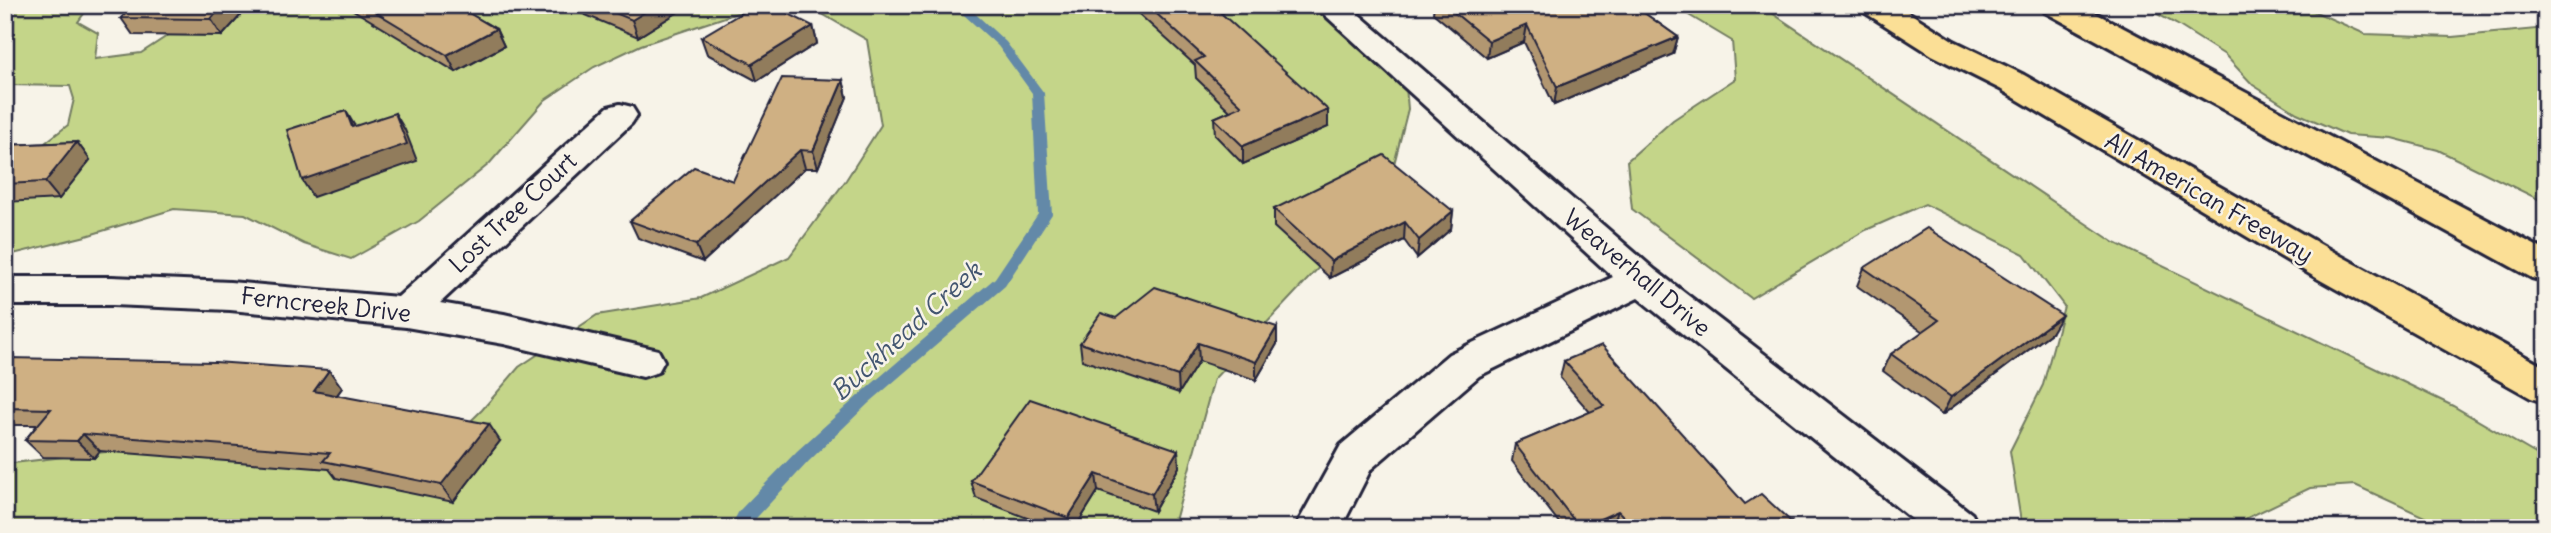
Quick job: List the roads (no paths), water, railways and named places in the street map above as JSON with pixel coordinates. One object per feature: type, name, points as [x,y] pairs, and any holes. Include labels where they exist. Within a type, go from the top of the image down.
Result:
[{"type":"highway","name":"All American Freeway","points":[[1875,5],[1943,48],[2012,82],[2327,267],[2546,387]]},
{"type":"highway","points":[[2056,5],[2546,268]]},
{"type":"street","name":"Weaverhall Drive","points":[[1329,5],[1641,280],[1956,528]]},
{"type":"street","name":"Lost Tree Court","points":[[406,312],[620,115]]},
{"type":"street","points":[[1318,528],[1356,457],[1464,365],[1641,280]]},
{"type":"street","name":"Ferncreek Drive","points":[[5,292],[112,291],[230,296],[406,312],[505,329],[643,361]]},
{"type":"waterway","name":"Buckhead Creek","points":[[738,528],[745,516],[803,456],[864,399],[1000,282],[1045,214],[1038,93],[1002,44],[959,5]]}]
